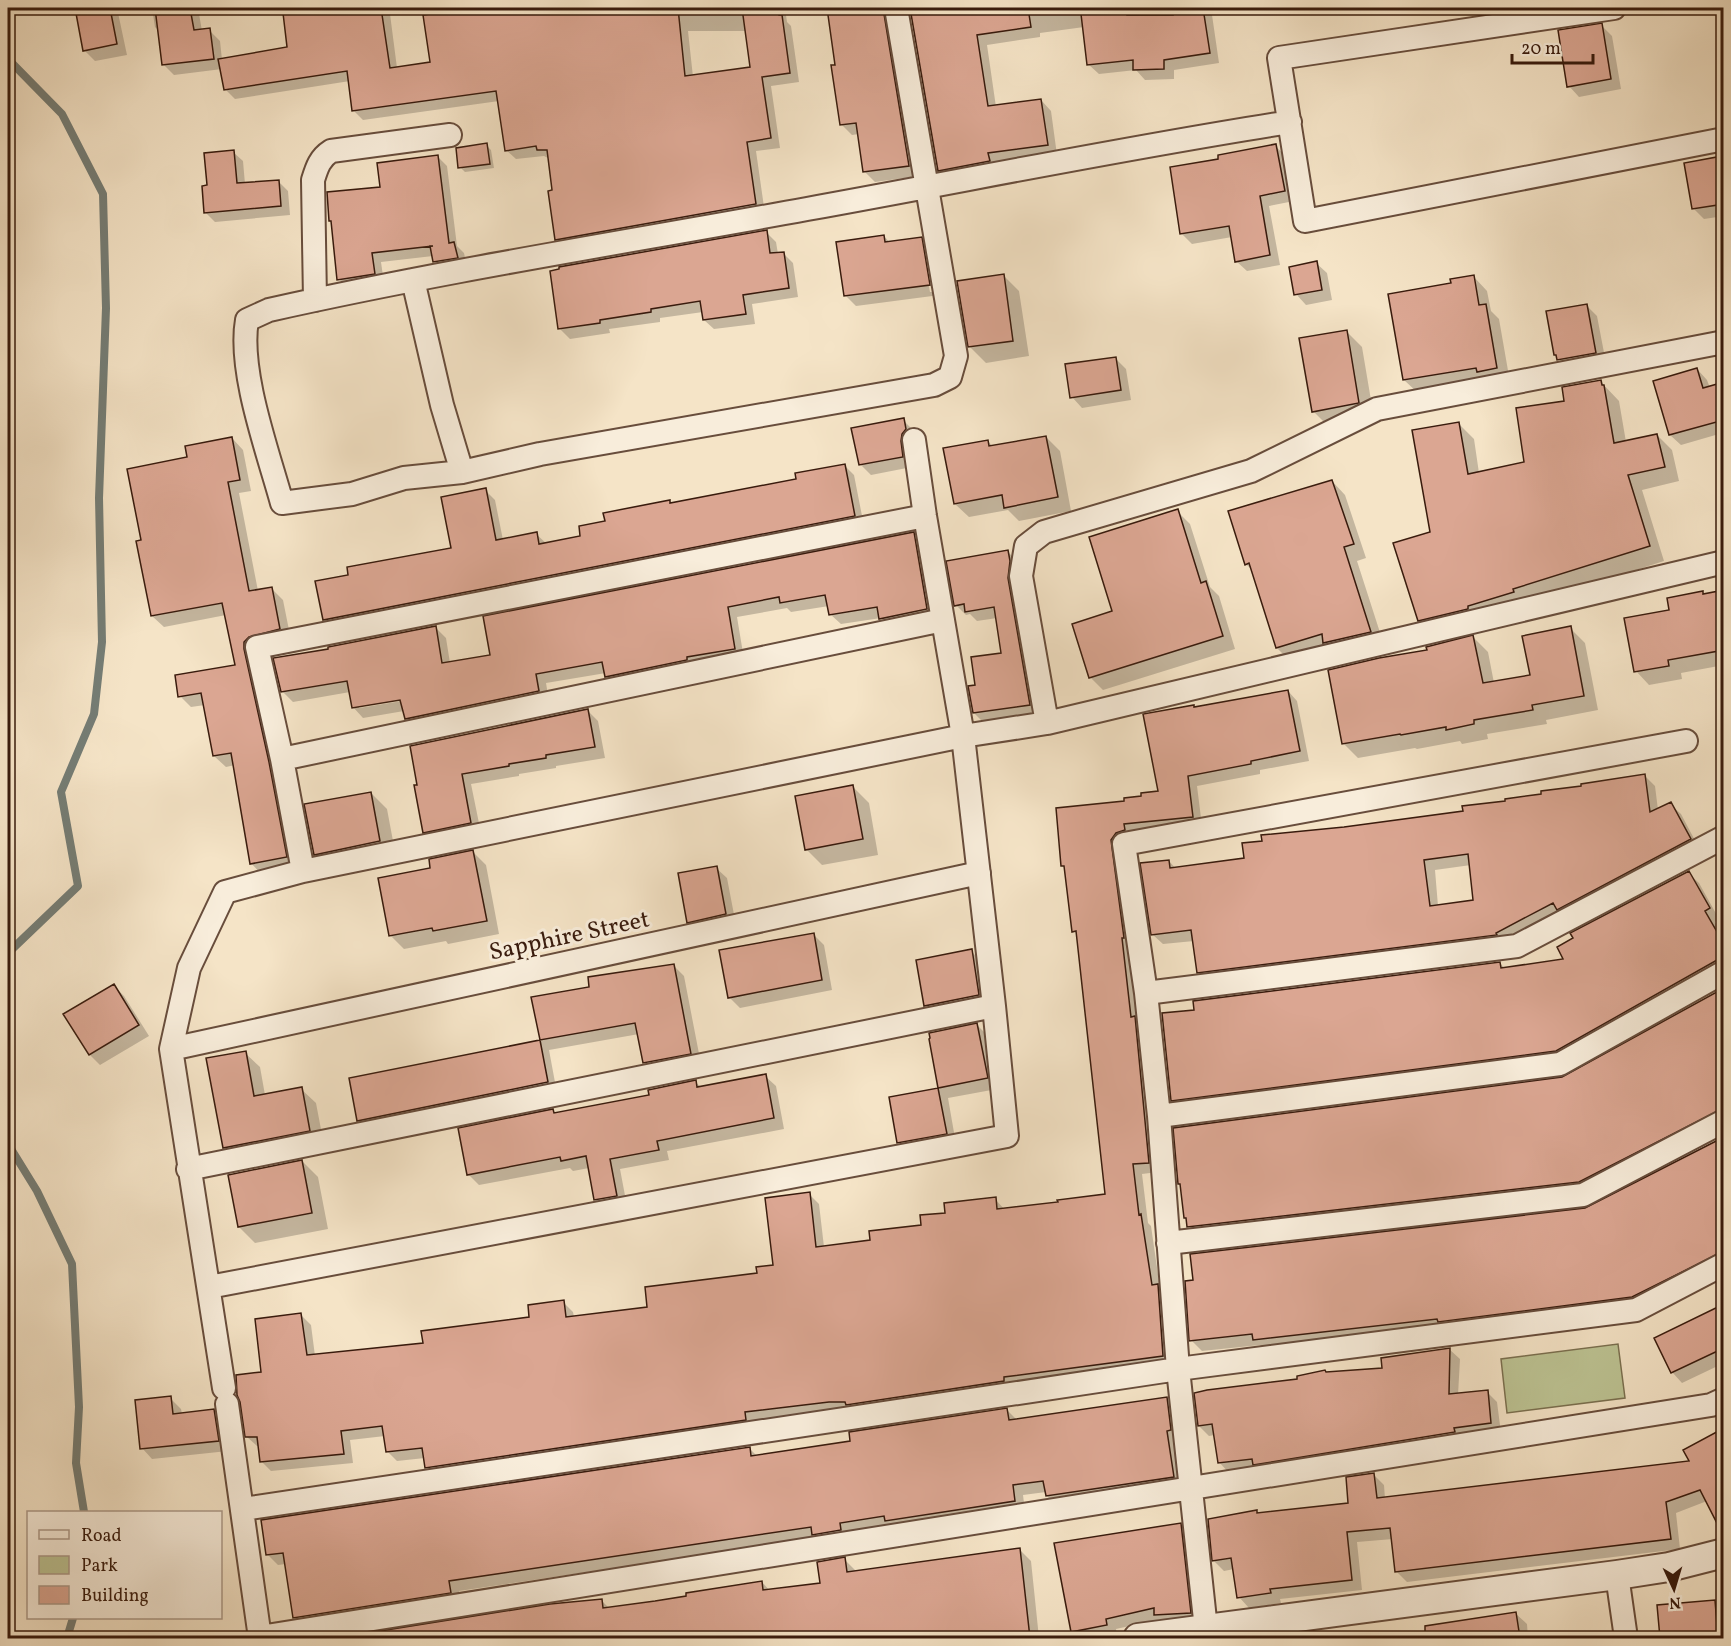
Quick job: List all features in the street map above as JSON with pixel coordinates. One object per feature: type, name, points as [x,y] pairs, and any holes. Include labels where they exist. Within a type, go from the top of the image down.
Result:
[{"type":"street","points":[[896,8],[927,188],[956,356],[950,377],[934,385],[540,454],[462,472],[404,478],[351,494],[282,503],[256,408],[244,343],[247,320],[269,310],[413,280],[927,188],[1199,136],[1290,122]]},
{"type":"street","points":[[1614,8],[1279,58],[1305,221],[1724,140]]},
{"type":"street","points":[[315,300],[313,180],[317,166],[324,155],[332,151],[450,135]]},
{"type":"street","points":[[413,280],[442,405],[462,472]]},
{"type":"street","points":[[1047,723],[1021,576],[1026,546],[1044,532],[1251,471],[1377,408],[1724,342]]},
{"type":"street","points":[[209,1287],[1007,1136],[963,735],[914,440]]},
{"type":"street","points":[[303,871],[282,759],[256,647],[925,516]]},
{"type":"street","points":[[1724,562],[1047,723],[963,735],[303,871],[225,892],[189,968],[171,1049],[188,1169],[226,1396],[260,1638],[1191,1487],[1711,1406],[1724,1399]]},
{"type":"street","points":[[282,759],[943,620]]},
{"type":"street","points":[[1206,1629],[1178,1368],[1159,1116],[1146,993],[1124,844],[1686,741]]},
{"type":"street","points":[[1146,993],[1517,946],[1724,837]]},
{"type":"street","name":"Sapphire Street","points":[[171,1049],[979,873]]},
{"type":"street","points":[[1159,1116],[1560,1064],[1724,972]]},
{"type":"street","points":[[188,1169],[994,1006]]},
{"type":"street","points":[[1168,1243],[1583,1195],[1724,1121]]},
{"type":"street","points":[[243,1509],[1178,1368],[1636,1310],[1724,1264]]},
{"type":"street","points":[[1138,1638],[1206,1629],[1261,1630],[1669,1568],[1724,1553]]},
{"type":"street","points":[[1617,1575],[1626,1638]]},
{"type":"green space","points":[[1618,1344],[1625,1398],[1507,1413],[1501,1359]]},
{"type":"building","points":[[75,8],[110,8],[117,44],[83,51]]},
{"type":"building","points":[[155,8],[190,8],[194,30],[210,28],[214,59],[162,65]]},
{"type":"building","points":[[324,8],[381,8],[390,68],[430,62],[423,15],[474,8],[678,8],[685,76],[750,67],[742,8],[777,8],[779,15],[782,15],[790,73],[762,77],[771,138],[747,142],[756,204],[555,240],[548,191],[552,190],[547,150],[537,150],[536,146],[505,151],[496,91],[352,111],[347,71],[224,90],[218,59],[287,47],[283,13]]},
{"type":"building","points":[[827,8],[883,8],[909,166],[863,172],[856,123],[840,125],[831,65],[835,65]]},
{"type":"building","points":[[910,8],[1028,8],[1031,27],[977,35],[988,106],[1041,99],[1048,145],[988,153],[990,161],[938,171]]},
{"type":"building","points":[[1172,8],[1203,8],[1210,53],[1164,60],[1164,69],[1133,70],[1133,60],[1087,65],[1081,14],[1127,9],[1127,15],[1173,15]]},
{"type":"building","points":[[1602,23],[1611,79],[1567,87],[1558,30]]},
{"type":"building","points":[[487,143],[490,164],[458,168],[456,148]]},
{"type":"building","points":[[1276,144],[1285,191],[1260,196],[1270,255],[1235,262],[1229,226],[1180,234],[1170,167],[1218,159],[1218,155]]},
{"type":"building","points":[[234,150],[237,183],[279,180],[281,206],[204,213],[202,186],[207,185],[204,153]]},
{"type":"building","points":[[438,155],[449,243],[454,242],[458,258],[433,262],[430,246],[372,253],[375,274],[337,280],[327,192],[380,187],[377,163]]},
{"type":"building","points":[[1717,157],[1724,204],[1692,209],[1684,163]]},
{"type":"building","points":[[767,230],[770,253],[784,252],[789,288],[743,295],[746,314],[703,320],[700,301],[600,320],[600,323],[558,329],[550,271],[559,269],[559,267]]},
{"type":"building","points":[[884,235],[885,242],[922,237],[930,285],[844,296],[836,242]]},
{"type":"building","points":[[1317,261],[1322,290],[1294,295],[1289,267]]},
{"type":"building","points":[[1004,274],[1013,341],[968,347],[957,281]]},
{"type":"building","points":[[1474,275],[1479,305],[1486,304],[1497,368],[1477,372],[1476,368],[1403,380],[1388,294],[1451,283],[1450,279]]},
{"type":"building","points":[[1587,304],[1596,353],[1557,360],[1554,355],[1546,311]]},
{"type":"building","points":[[1347,330],[1359,403],[1312,412],[1299,338]]},
{"type":"building","points":[[1116,357],[1121,390],[1070,398],[1065,364]]},
{"type":"building","points":[[1697,368],[1703,388],[1724,382],[1724,420],[1669,435],[1653,381]]},
{"type":"building","points":[[1601,380],[1604,385],[1614,443],[1657,434],[1665,467],[1628,475],[1650,546],[1513,589],[1514,592],[1468,606],[1468,609],[1418,621],[1393,543],[1430,532],[1412,430],[1459,422],[1468,474],[1524,462],[1516,408],[1564,401],[1562,387]]},
{"type":"building","points":[[904,418],[906,429],[901,441],[903,457],[859,465],[851,428]]},
{"type":"building","points":[[1046,436],[1058,497],[1004,508],[1002,495],[954,504],[943,448],[988,440],[989,446]]},
{"type":"building","points":[[232,437],[240,480],[228,482],[249,591],[272,587],[280,629],[249,637],[244,642],[244,649],[287,857],[250,864],[231,753],[213,756],[201,693],[178,697],[175,675],[235,665],[222,603],[151,616],[136,541],[141,540],[127,469],[187,457],[185,446]]},
{"type":"building","points":[[845,464],[855,516],[323,620],[315,581],[348,575],[347,567],[451,548],[441,497],[486,488],[496,540],[537,532],[539,544],[580,536],[579,526],[605,521],[603,513],[796,479],[795,473]]},
{"type":"building","points":[[1332,480],[1354,544],[1344,547],[1371,632],[1323,643],[1322,634],[1276,648],[1249,563],[1245,565],[1228,511]]},
{"type":"building","points":[[1178,509],[1201,583],[1206,581],[1223,636],[1089,678],[1072,624],[1112,611],[1089,537]]},
{"type":"building","points":[[914,532],[927,609],[879,619],[877,607],[829,615],[825,595],[780,603],[779,597],[728,607],[735,649],[687,657],[687,660],[605,677],[602,662],[536,674],[539,691],[405,719],[400,700],[352,708],[347,681],[281,692],[273,658],[436,626],[442,663],[490,655],[483,616]]},
{"type":"building","points":[[1008,550],[1010,561],[1008,578],[1030,705],[973,713],[968,686],[975,685],[971,657],[1001,653],[994,607],[965,612],[964,604],[954,606],[946,561]]},
{"type":"building","points":[[1724,590],[1724,650],[1668,660],[1669,666],[1634,672],[1624,618],[1669,610],[1667,598],[1703,591],[1703,594]]},
{"type":"building","points":[[1571,626],[1584,696],[1532,705],[1533,710],[1474,720],[1474,724],[1446,730],[1446,727],[1342,744],[1328,670],[1427,650],[1426,647],[1473,635],[1483,683],[1530,675],[1522,636]]},
{"type":"building","points":[[1288,690],[1300,751],[1251,761],[1251,764],[1188,776],[1193,817],[1124,824],[1125,830],[1116,833],[1111,840],[1124,938],[1122,938],[1131,1017],[1135,1016],[1149,1163],[1133,1164],[1139,1215],[1141,1214],[1152,1285],[1158,1284],[1163,1356],[1004,1377],[1004,1381],[846,1405],[845,1402],[829,1402],[745,1412],[746,1420],[425,1468],[422,1448],[386,1452],[382,1426],[341,1431],[344,1454],[260,1462],[257,1437],[245,1437],[237,1395],[236,1375],[261,1372],[255,1319],[301,1313],[307,1355],[423,1343],[421,1331],[529,1317],[528,1305],[564,1300],[566,1317],[647,1307],[645,1287],[757,1273],[756,1267],[773,1265],[765,1198],[810,1192],[816,1247],[870,1240],[869,1231],[921,1225],[920,1215],[945,1213],[944,1203],[996,1197],[997,1209],[1105,1194],[1076,931],[1072,932],[1064,866],[1061,866],[1056,808],[1124,801],[1124,798],[1141,796],[1141,793],[1158,791],[1143,714]]},
{"type":"building","points":[[588,709],[595,747],[546,755],[546,758],[462,774],[471,823],[423,833],[414,785],[417,785],[410,746]]},
{"type":"building","points":[[1645,774],[1650,812],[1671,802],[1691,839],[1557,910],[1553,903],[1496,933],[1497,935],[1197,973],[1191,930],[1151,935],[1140,863],[1169,860],[1170,868],[1244,858],[1242,843],[1262,841],[1261,835],[1344,827],[1463,811],[1462,806],[1505,801],[1505,799],[1541,794],[1541,791],[1581,786],[1581,784]],"holes":[[[1468,854],[1473,900],[1430,906],[1424,860]]]},
{"type":"building","points":[[853,785],[863,839],[805,850],[795,796]]},
{"type":"building","points":[[371,792],[380,841],[314,855],[304,804]]},
{"type":"building","points":[[473,850],[487,921],[389,936],[378,878],[430,868],[429,859]]},
{"type":"building","points":[[717,866],[726,914],[687,923],[678,873]]},
{"type":"building","points":[[1689,871],[1710,908],[1705,911],[1724,944],[1724,959],[1717,960],[1556,1051],[1171,1101],[1162,1013],[1194,1010],[1193,1001],[1500,962],[1501,968],[1563,959],[1557,947],[1573,938],[1570,933]]},
{"type":"building","points":[[814,933],[822,980],[728,998],[719,950]]},
{"type":"building","points":[[972,949],[979,995],[924,1006],[916,960]]},
{"type":"building","points":[[674,964],[691,1054],[643,1063],[635,1023],[540,1040],[531,997],[589,987],[588,977]]},
{"type":"building","points":[[114,984],[139,1025],[89,1055],[63,1014]]},
{"type":"building","points":[[1724,988],[1724,1108],[1579,1182],[1187,1227],[1180,1184],[1178,1184],[1173,1128],[1562,1077]]},
{"type":"building","points":[[977,1023],[988,1078],[938,1088],[929,1033]]},
{"type":"building","points":[[540,1040],[548,1082],[357,1121],[349,1078]]},
{"type":"building","points":[[246,1051],[254,1096],[302,1087],[310,1131],[223,1148],[206,1058]]},
{"type":"building","points":[[766,1074],[774,1118],[657,1141],[659,1150],[610,1159],[617,1196],[594,1200],[586,1156],[561,1161],[560,1157],[467,1175],[458,1128],[553,1109],[554,1113],[649,1095],[648,1090],[696,1080],[697,1087]]},
{"type":"building","points":[[938,1088],[947,1134],[897,1143],[889,1097]]},
{"type":"building","points":[[1724,1137],[1724,1251],[1632,1297],[1438,1322],[1437,1319],[1253,1340],[1252,1334],[1189,1341],[1185,1281],[1193,1280],[1190,1254],[1585,1208]]},
{"type":"building","points":[[302,1160],[312,1213],[238,1227],[228,1175]]},
{"type":"building","points":[[1724,1304],[1724,1348],[1671,1373],[1654,1338]]},
{"type":"building","points":[[1450,1348],[1449,1394],[1488,1390],[1491,1423],[1454,1428],[1455,1432],[1253,1465],[1252,1459],[1218,1463],[1212,1424],[1198,1426],[1194,1393],[1297,1379],[1297,1376],[1325,1370],[1326,1372],[1382,1368],[1381,1358]]},
{"type":"building","points":[[171,1396],[173,1414],[214,1409],[219,1441],[140,1449],[135,1400]]},
{"type":"building","points":[[1167,1397],[1171,1430],[1167,1431],[1174,1477],[1046,1496],[1043,1481],[1013,1485],[1015,1501],[885,1521],[884,1516],[840,1523],[841,1530],[812,1535],[811,1527],[449,1581],[451,1593],[293,1618],[283,1553],[266,1555],[261,1520],[750,1447],[751,1456],[850,1441],[849,1432],[1007,1408],[1009,1420]]},
{"type":"building","points":[[1724,1428],[1724,1537],[1700,1490],[1666,1502],[1671,1539],[1395,1572],[1390,1528],[1347,1532],[1352,1580],[1270,1589],[1271,1593],[1237,1598],[1231,1558],[1212,1561],[1208,1519],[1257,1510],[1257,1513],[1348,1503],[1346,1477],[1374,1473],[1377,1498],[1689,1461],[1683,1450]]},
{"type":"building","points":[[1181,1523],[1191,1613],[1154,1615],[1154,1608],[1106,1619],[1107,1625],[1071,1632],[1054,1543]]},
{"type":"building","points":[[1020,1548],[1030,1638],[336,1638],[550,1604],[602,1599],[603,1608],[686,1596],[686,1593],[762,1581],[763,1590],[820,1583],[817,1562],[845,1557],[847,1572]]},
{"type":"building","points":[[1715,1600],[1718,1638],[1660,1638],[1657,1605]]},
{"type":"building","points":[[1516,1612],[1520,1638],[1425,1638],[1425,1626]]},
{"type":"waterway","points":[[8,59],[62,114],[103,194],[106,308],[99,498],[102,642],[94,714],[61,792],[78,886],[8,953]]},
{"type":"waterway","points":[[8,1144],[37,1191],[72,1264],[79,1407],[76,1463],[84,1511]]},
{"type":"waterway","points":[[67,1638],[73,1619]]}]
